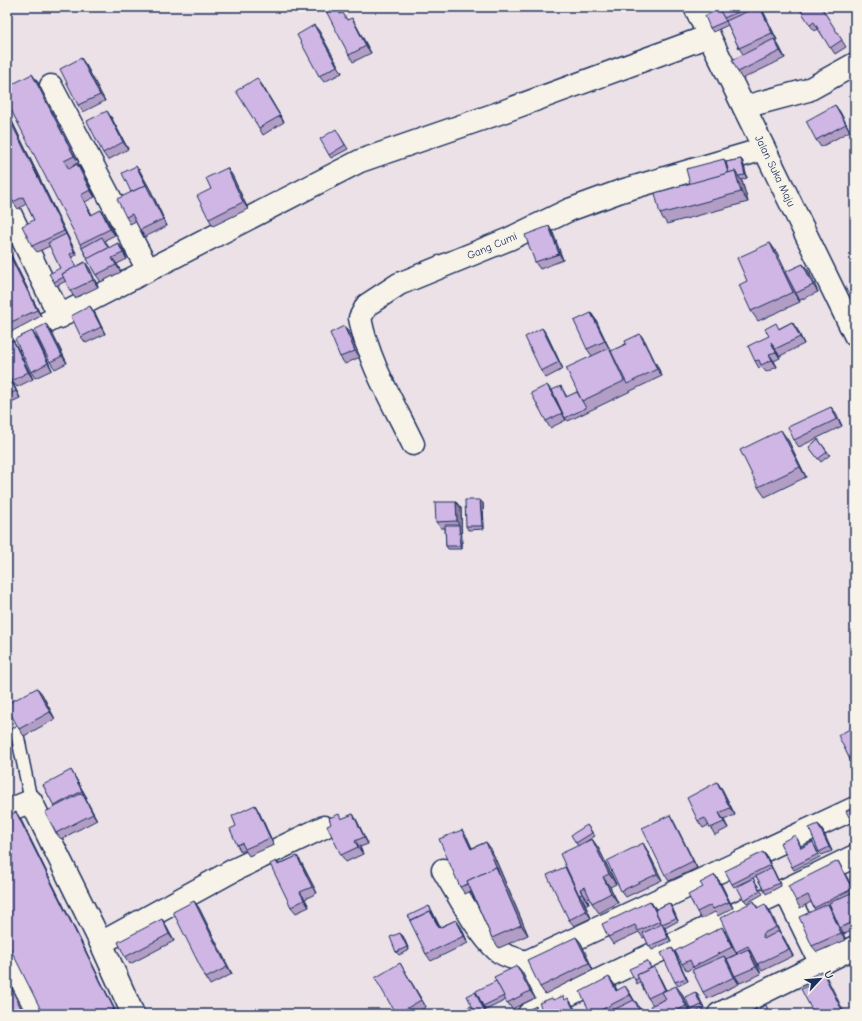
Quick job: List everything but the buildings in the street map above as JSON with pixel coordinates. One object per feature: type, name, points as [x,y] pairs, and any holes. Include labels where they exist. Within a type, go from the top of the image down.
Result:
[{"type":"street","name":"Jalan Suka Maju","points":[[695,7],[855,335]]},
{"type":"street","points":[[7,343],[360,161],[502,112],[709,36]]},
{"type":"street","points":[[744,107],[808,90],[855,64]]},
{"type":"street","points":[[51,86],[148,270]]},
{"type":"street","name":"Gang Cumi","points":[[413,444],[377,368],[362,331],[360,318],[367,306],[399,284],[509,239],[569,210],[621,191],[764,149]]},
{"type":"street","points":[[7,207],[60,317]]},
{"type":"street","points":[[7,811],[31,801],[101,943],[133,1014]]},
{"type":"street","points":[[443,870],[482,932],[497,950],[504,955],[526,962],[855,808]]},
{"type":"street","points":[[101,943],[234,870],[324,827]]},
{"type":"street","points":[[526,962],[538,1009],[855,856]]},
{"type":"street","points":[[785,890],[821,964]]},
{"type":"street","points":[[719,1014],[855,947]]},
{"type":"street","points":[[7,957],[34,1014]]},
{"type":"lane","points":[[17,733],[31,801]]}]
